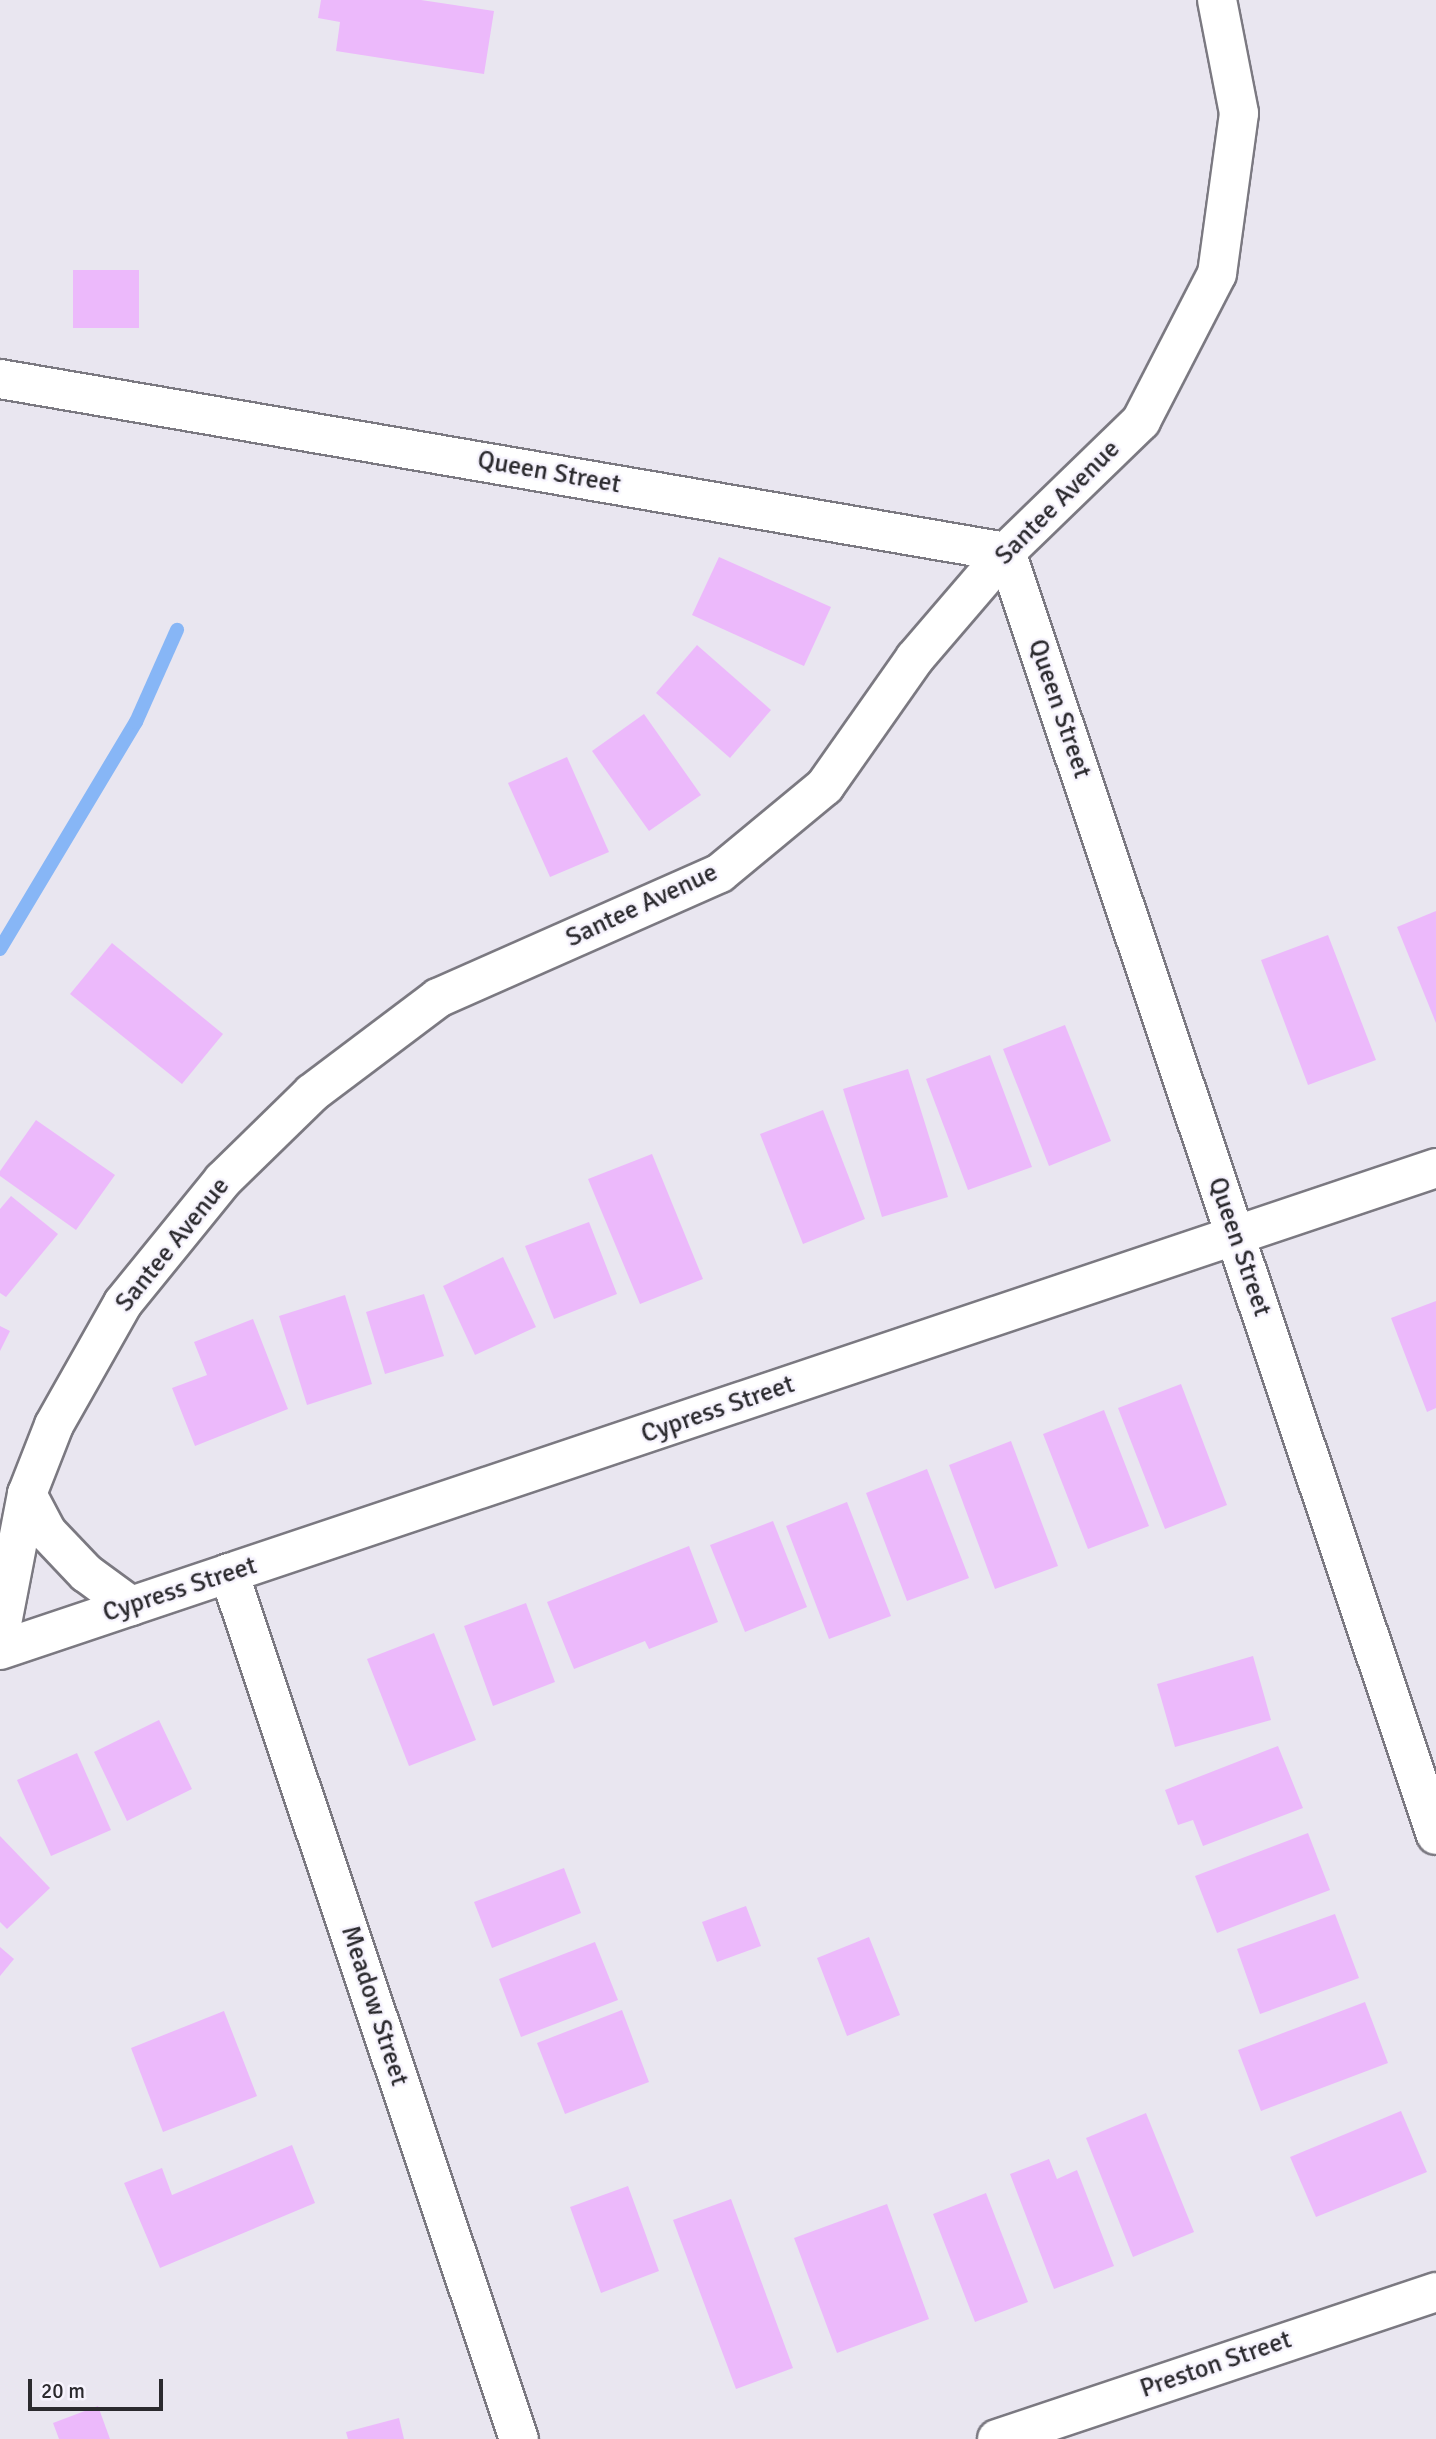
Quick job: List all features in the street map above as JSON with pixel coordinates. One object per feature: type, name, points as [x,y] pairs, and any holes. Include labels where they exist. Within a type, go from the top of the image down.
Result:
[{"type":"street","name":"Santee Avenue","points":[[0,1634],[27,1494],[54,1425],[123,1303],[223,1180],[312,1093],[438,998],[720,873],[825,786],[915,658],[1006,552],[1141,421],[1217,274],[1239,113],[1217,0]]},
{"type":"street","name":"Queen Street","points":[[0,379],[1006,552],[1436,1835]]},
{"type":"street","name":"Cypress Street","points":[[0,1650],[1436,1168]]},
{"type":"street","points":[[27,1494],[47,1532],[86,1573],[131,1606]]},
{"type":"street","name":"Meadow Street","points":[[229,1573],[519,2439]]},
{"type":"street","name":"Preston Street","points":[[997,2439],[1436,2292]]},
{"type":"building","points":[[321,0],[421,0],[494,11],[484,74],[336,51],[340,22],[318,18]]},
{"type":"building","points":[[73,270],[139,270],[139,328],[73,328]]},
{"type":"building","points":[[719,557],[831,607],[804,666],[692,615]]},
{"type":"building","points":[[697,645],[771,710],[730,758],[656,693]]},
{"type":"building","points":[[644,714],[701,795],[649,831],[592,751]]},
{"type":"building","points":[[567,757],[609,852],[550,877],[508,783]]},
{"type":"building","points":[[1436,911],[1436,1023],[1397,927]]},
{"type":"building","points":[[1328,935],[1376,1060],[1308,1085],[1261,960]]},
{"type":"building","points":[[112,943],[223,1034],[182,1084],[70,994]]},
{"type":"building","points":[[1065,1025],[1111,1141],[1049,1166],[1003,1049]]},
{"type":"building","points":[[990,1055],[1032,1167],[968,1190],[926,1079]]},
{"type":"building","points":[[908,1069],[948,1197],[882,1217],[843,1089]]},
{"type":"building","points":[[823,1110],[865,1219],[803,1244],[760,1134]]},
{"type":"building","points":[[36,1120],[115,1175],[76,1230],[0,1176],[0,1171]]},
{"type":"building","points":[[652,1154],[703,1279],[640,1304],[588,1179]]},
{"type":"building","points":[[11,1196],[58,1234],[6,1297],[0,1293],[0,1209]]},
{"type":"building","points":[[589,1222],[617,1294],[554,1319],[525,1246]]},
{"type":"building","points":[[503,1257],[536,1327],[475,1355],[443,1286]]},
{"type":"building","points":[[424,1294],[444,1356],[385,1374],[366,1312]]},
{"type":"building","points":[[345,1295],[372,1384],[307,1405],[279,1316]]},
{"type":"building","points":[[1436,1301],[1436,1408],[1427,1412],[1391,1318]]},
{"type":"building","points":[[253,1319],[288,1409],[195,1446],[172,1388],[207,1375],[194,1342]]},
{"type":"building","points":[[0,1326],[10,1331],[0,1351]]},
{"type":"building","points":[[1181,1384],[1227,1505],[1165,1529],[1118,1408]]},
{"type":"building","points":[[1104,1410],[1149,1526],[1088,1549],[1043,1434]]},
{"type":"building","points":[[1011,1441],[1058,1566],[995,1589],[949,1465]]},
{"type":"building","points":[[927,1469],[969,1578],[907,1601],[866,1493]]},
{"type":"building","points":[[847,1502],[891,1616],[829,1639],[786,1526]]},
{"type":"building","points":[[773,1521],[807,1607],[745,1632],[710,1545]]},
{"type":"building","points":[[689,1546],[718,1622],[649,1649],[645,1641],[574,1669],[547,1602]]},
{"type":"building","points":[[526,1603],[555,1682],[493,1706],[464,1626]]},
{"type":"building","points":[[434,1633],[476,1740],[409,1766],[367,1659]]},
{"type":"building","points":[[1253,1656],[1271,1720],[1175,1747],[1157,1684]]},
{"type":"building","points":[[159,1720],[192,1789],[127,1821],[94,1752]]},
{"type":"building","points":[[1278,1746],[1303,1808],[1203,1846],[1193,1820],[1178,1825],[1165,1790]]},
{"type":"building","points":[[77,1753],[111,1830],[51,1856],[17,1780]]},
{"type":"building","points":[[1308,1833],[1330,1890],[1217,1933],[1195,1876]]},
{"type":"building","points":[[0,1836],[50,1888],[7,1929],[0,1922]]},
{"type":"building","points":[[564,1868],[581,1913],[492,1948],[474,1902]]},
{"type":"building","points":[[746,1906],[761,1946],[717,1962],[702,1922]]},
{"type":"building","points":[[1335,1914],[1359,1978],[1260,2014],[1237,1949]]},
{"type":"building","points":[[869,1937],[900,2015],[847,2036],[817,1958]]},
{"type":"building","points":[[595,1942],[618,2000],[521,2037],[499,1979]]},
{"type":"building","points":[[0,1947],[14,1959],[0,1976]]},
{"type":"building","points":[[1365,2002],[1388,2063],[1261,2111],[1238,2050]]},
{"type":"building","points":[[622,2010],[649,2082],[565,2114],[537,2043]]},
{"type":"building","points":[[224,2011],[257,2096],[163,2132],[131,2048]]},
{"type":"building","points":[[1401,2111],[1427,2172],[1316,2217],[1290,2157]]},
{"type":"building","points":[[1146,2113],[1194,2232],[1133,2257],[1086,2138]]},
{"type":"building","points":[[292,2145],[315,2203],[160,2268],[124,2183],[162,2168],[172,2195]]},
{"type":"building","points":[[1049,2159],[1057,2179],[1077,2170],[1114,2266],[1054,2289],[1010,2174]]},
{"type":"building","points":[[628,2186],[659,2271],[601,2293],[570,2207]]},
{"type":"building","points":[[986,2193],[1028,2302],[975,2322],[933,2214]]},
{"type":"building","points":[[731,2199],[793,2368],[736,2389],[673,2220]]},
{"type":"building","points":[[887,2204],[929,2319],[837,2353],[794,2238]]},
{"type":"building","points":[[98,2406],[110,2439],[59,2439],[53,2423]]},
{"type":"building","points":[[399,2418],[404,2439],[348,2439],[346,2432]]},
{"type":"waterway","points":[[0,949],[136,722],[177,630]]}]
